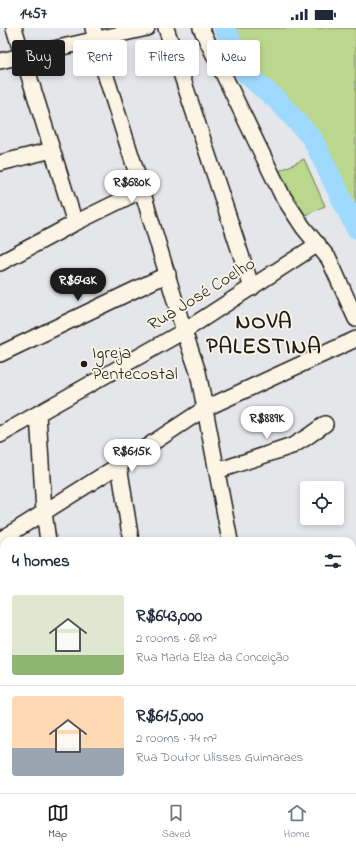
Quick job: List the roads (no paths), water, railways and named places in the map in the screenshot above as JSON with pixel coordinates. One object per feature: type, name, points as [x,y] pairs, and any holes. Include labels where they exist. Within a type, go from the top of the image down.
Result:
[{"type":"street","points":[[14,28],[18,40]]},
{"type":"street","points":[[65,43],[94,34],[147,28]]},
{"type":"street","points":[[166,28],[252,288]]},
{"type":"street","points":[[201,28],[282,195],[303,227],[329,259],[356,319]]},
{"type":"street","points":[[94,34],[168,274],[184,331],[198,372],[229,537]]},
{"type":"street","points":[[0,61],[12,58]]},
{"type":"street","points":[[29,76],[75,223]]},
{"type":"street","points":[[0,163],[52,150]]},
{"type":"street","points":[[0,263],[75,223],[142,190]]},
{"type":"street","name":"Rua José Coelho","points":[[0,435],[184,331],[318,244]]},
{"type":"street","points":[[0,354],[168,274]]},
{"type":"street","points":[[5,537],[120,465],[204,409],[356,339]]},
{"type":"street","points":[[38,414],[44,512],[47,537]]},
{"type":"street","points":[[217,471],[292,446],[325,424]]},
{"type":"street","points":[[120,465],[130,537]]},
{"type":"waterway","points":[[224,28],[237,52],[246,74],[276,99],[312,138],[356,228]]},
{"type":"place","name":"Igreja Pentecostal","points":[[84,364]]},
{"type":"district","name":"NOVA PALESTINA","points":[[264,336]]}]
